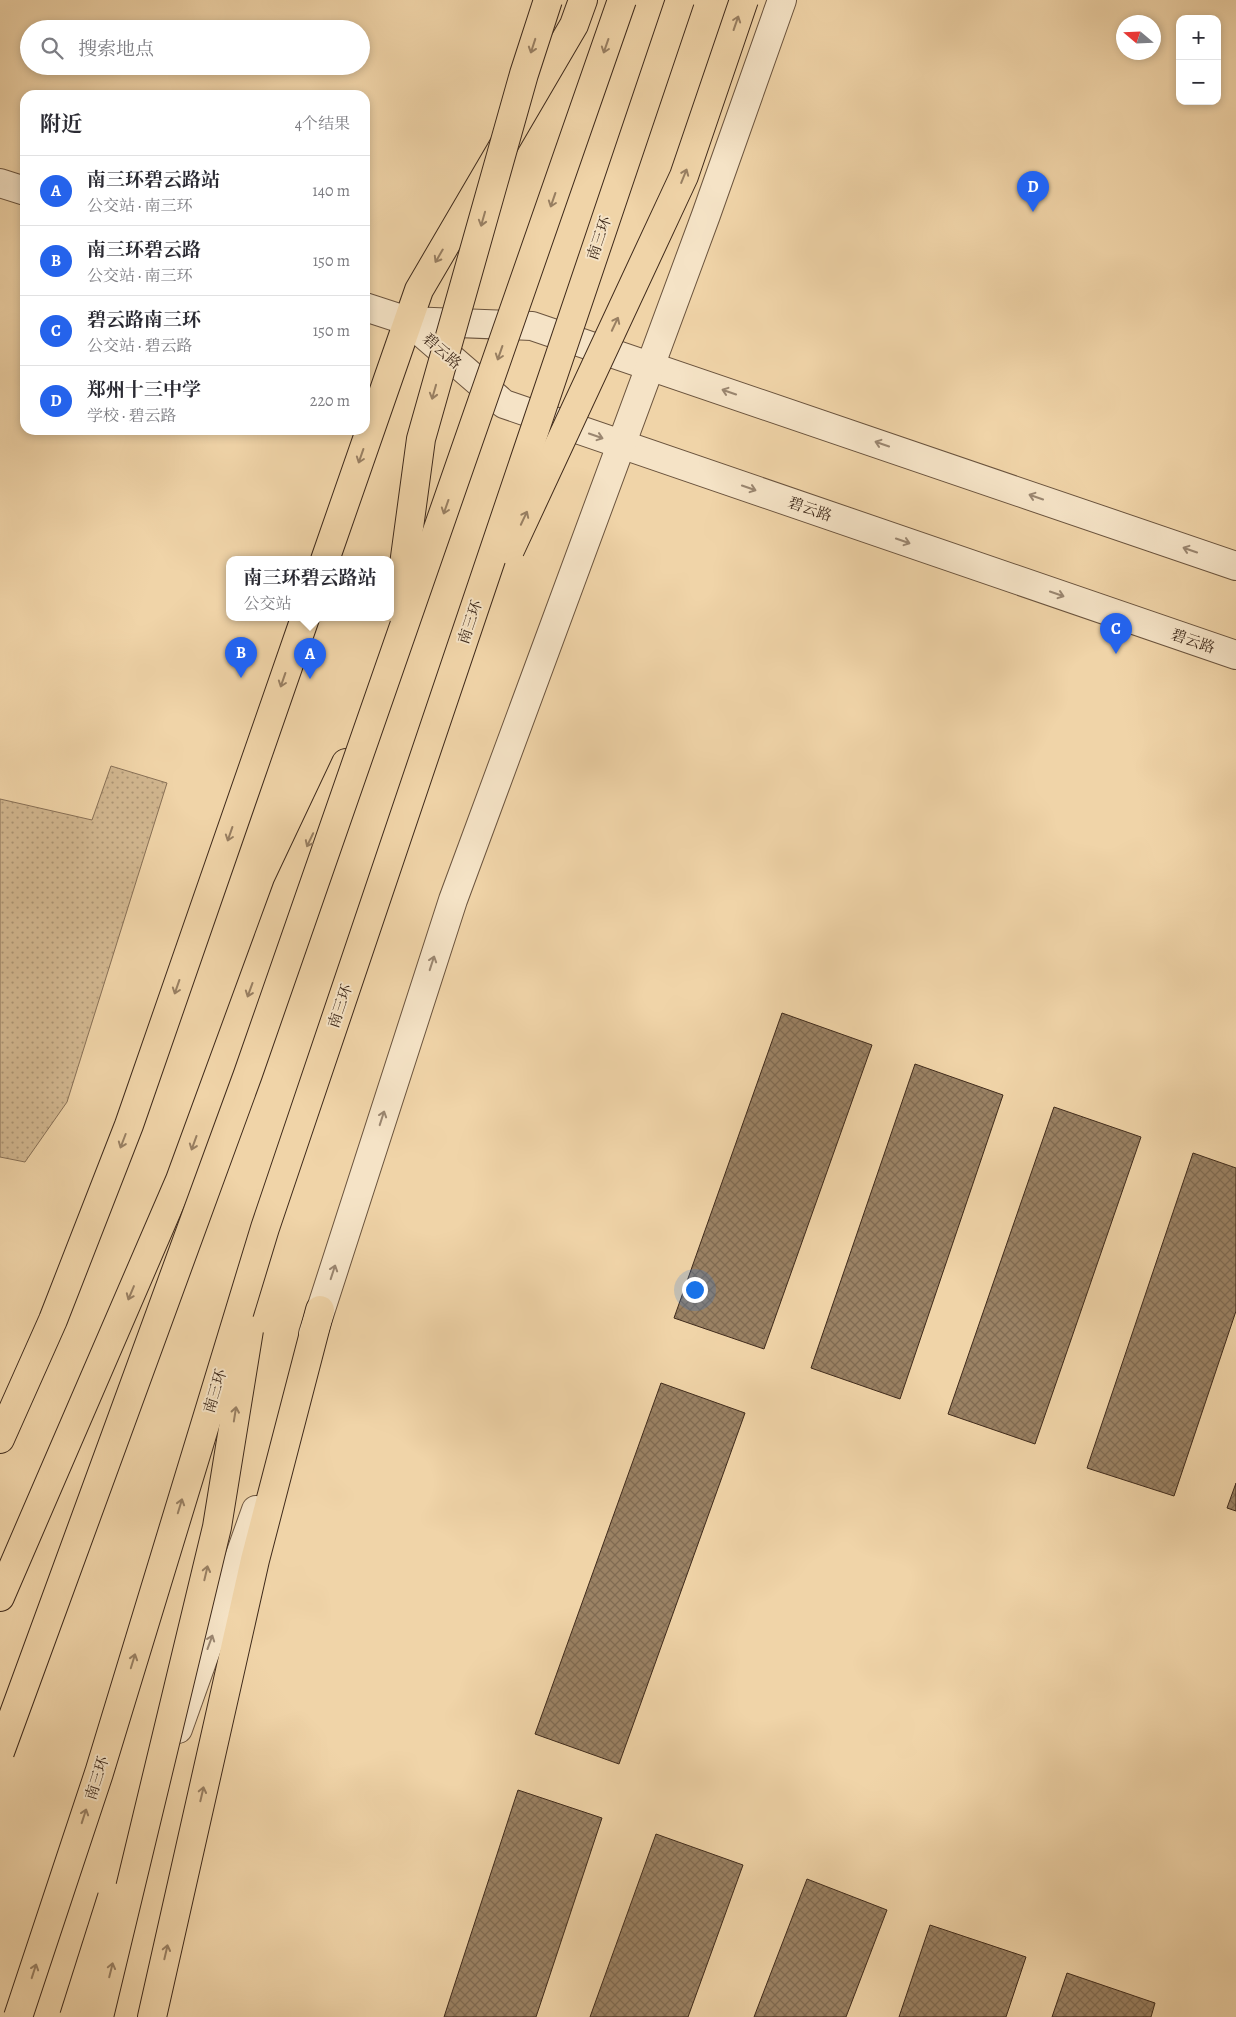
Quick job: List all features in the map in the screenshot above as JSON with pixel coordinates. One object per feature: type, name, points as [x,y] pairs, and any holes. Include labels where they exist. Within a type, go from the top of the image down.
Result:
[{"type":"main road","points":[[0,1597],[180,1180],[287,888],[390,669],[421,439],[524,74],[548,0]]},
{"type":"main road","points":[[370,430],[419,290],[574,25],[583,0]]},
{"type":"main road","points":[[0,1752],[248,1074],[622,0]]},
{"type":"main road","name":"南三环","points":[[18,2017],[99,1773],[265,1228],[680,0]]},
{"type":"main road","points":[[452,674],[684,176],[744,0]]},
{"type":"main road","points":[[326,556],[368,435]]},
{"type":"main road","points":[[0,1439],[53,1320],[129,1125],[304,621]]},
{"type":"main road","points":[[99,2017],[217,1527],[265,1228]]},
{"type":"main road","points":[[152,2017],[255,1560],[320,1310]]},
{"type":"main road","points":[[74,2017],[182,1672]]},
{"type":"street","points":[[74,2017],[242,1554],[453,900],[782,0]]},
{"type":"street","points":[[0,182],[20,189]]},
{"type":"street","name":"碧云路","points":[[370,309],[408,321],[532,326],[1236,566]]},
{"type":"street","name":"碧云路","points":[[408,321],[504,404],[1236,656]]},
{"type":"shaded area","points":[[111,766],[167,783],[67,1102],[25,1162],[0,1157],[0,799],[92,820]]},
{"type":"building","points":[[782,1013],[872,1045],[764,1349],[674,1318]]},
{"type":"building","points":[[915,1064],[1003,1095],[900,1399],[811,1368]]},
{"type":"building","points":[[1054,1107],[1141,1137],[1035,1444],[948,1414]]},
{"type":"building","points":[[1193,1153],[1236,1168],[1236,1311],[1174,1496],[1087,1468]]},
{"type":"building","points":[[661,1383],[745,1413],[619,1764],[535,1734]]},
{"type":"building","points":[[1236,1483],[1236,1511],[1227,1508]]},
{"type":"building","points":[[518,1790],[602,1818],[536,2017],[444,2017]]},
{"type":"building","points":[[656,1834],[743,1865],[688,2017],[590,2017]]},
{"type":"building","points":[[807,1879],[887,1910],[846,2017],[754,2017]]},
{"type":"building","points":[[930,1925],[1026,1957],[1006,2017],[899,2017]]},
{"type":"building","points":[[1067,1973],[1155,2003],[1151,2017],[1052,2017]]},
{"type":"place","name":"郑州十三中学","points":[[1033,212]]},
{"type":"place","name":"碧云路南三环","points":[[1116,654]]},
{"type":"place","name":"南三环碧云路","points":[[241,678]]},
{"type":"place","name":"南三环碧云路站","points":[[310,679]]}]
